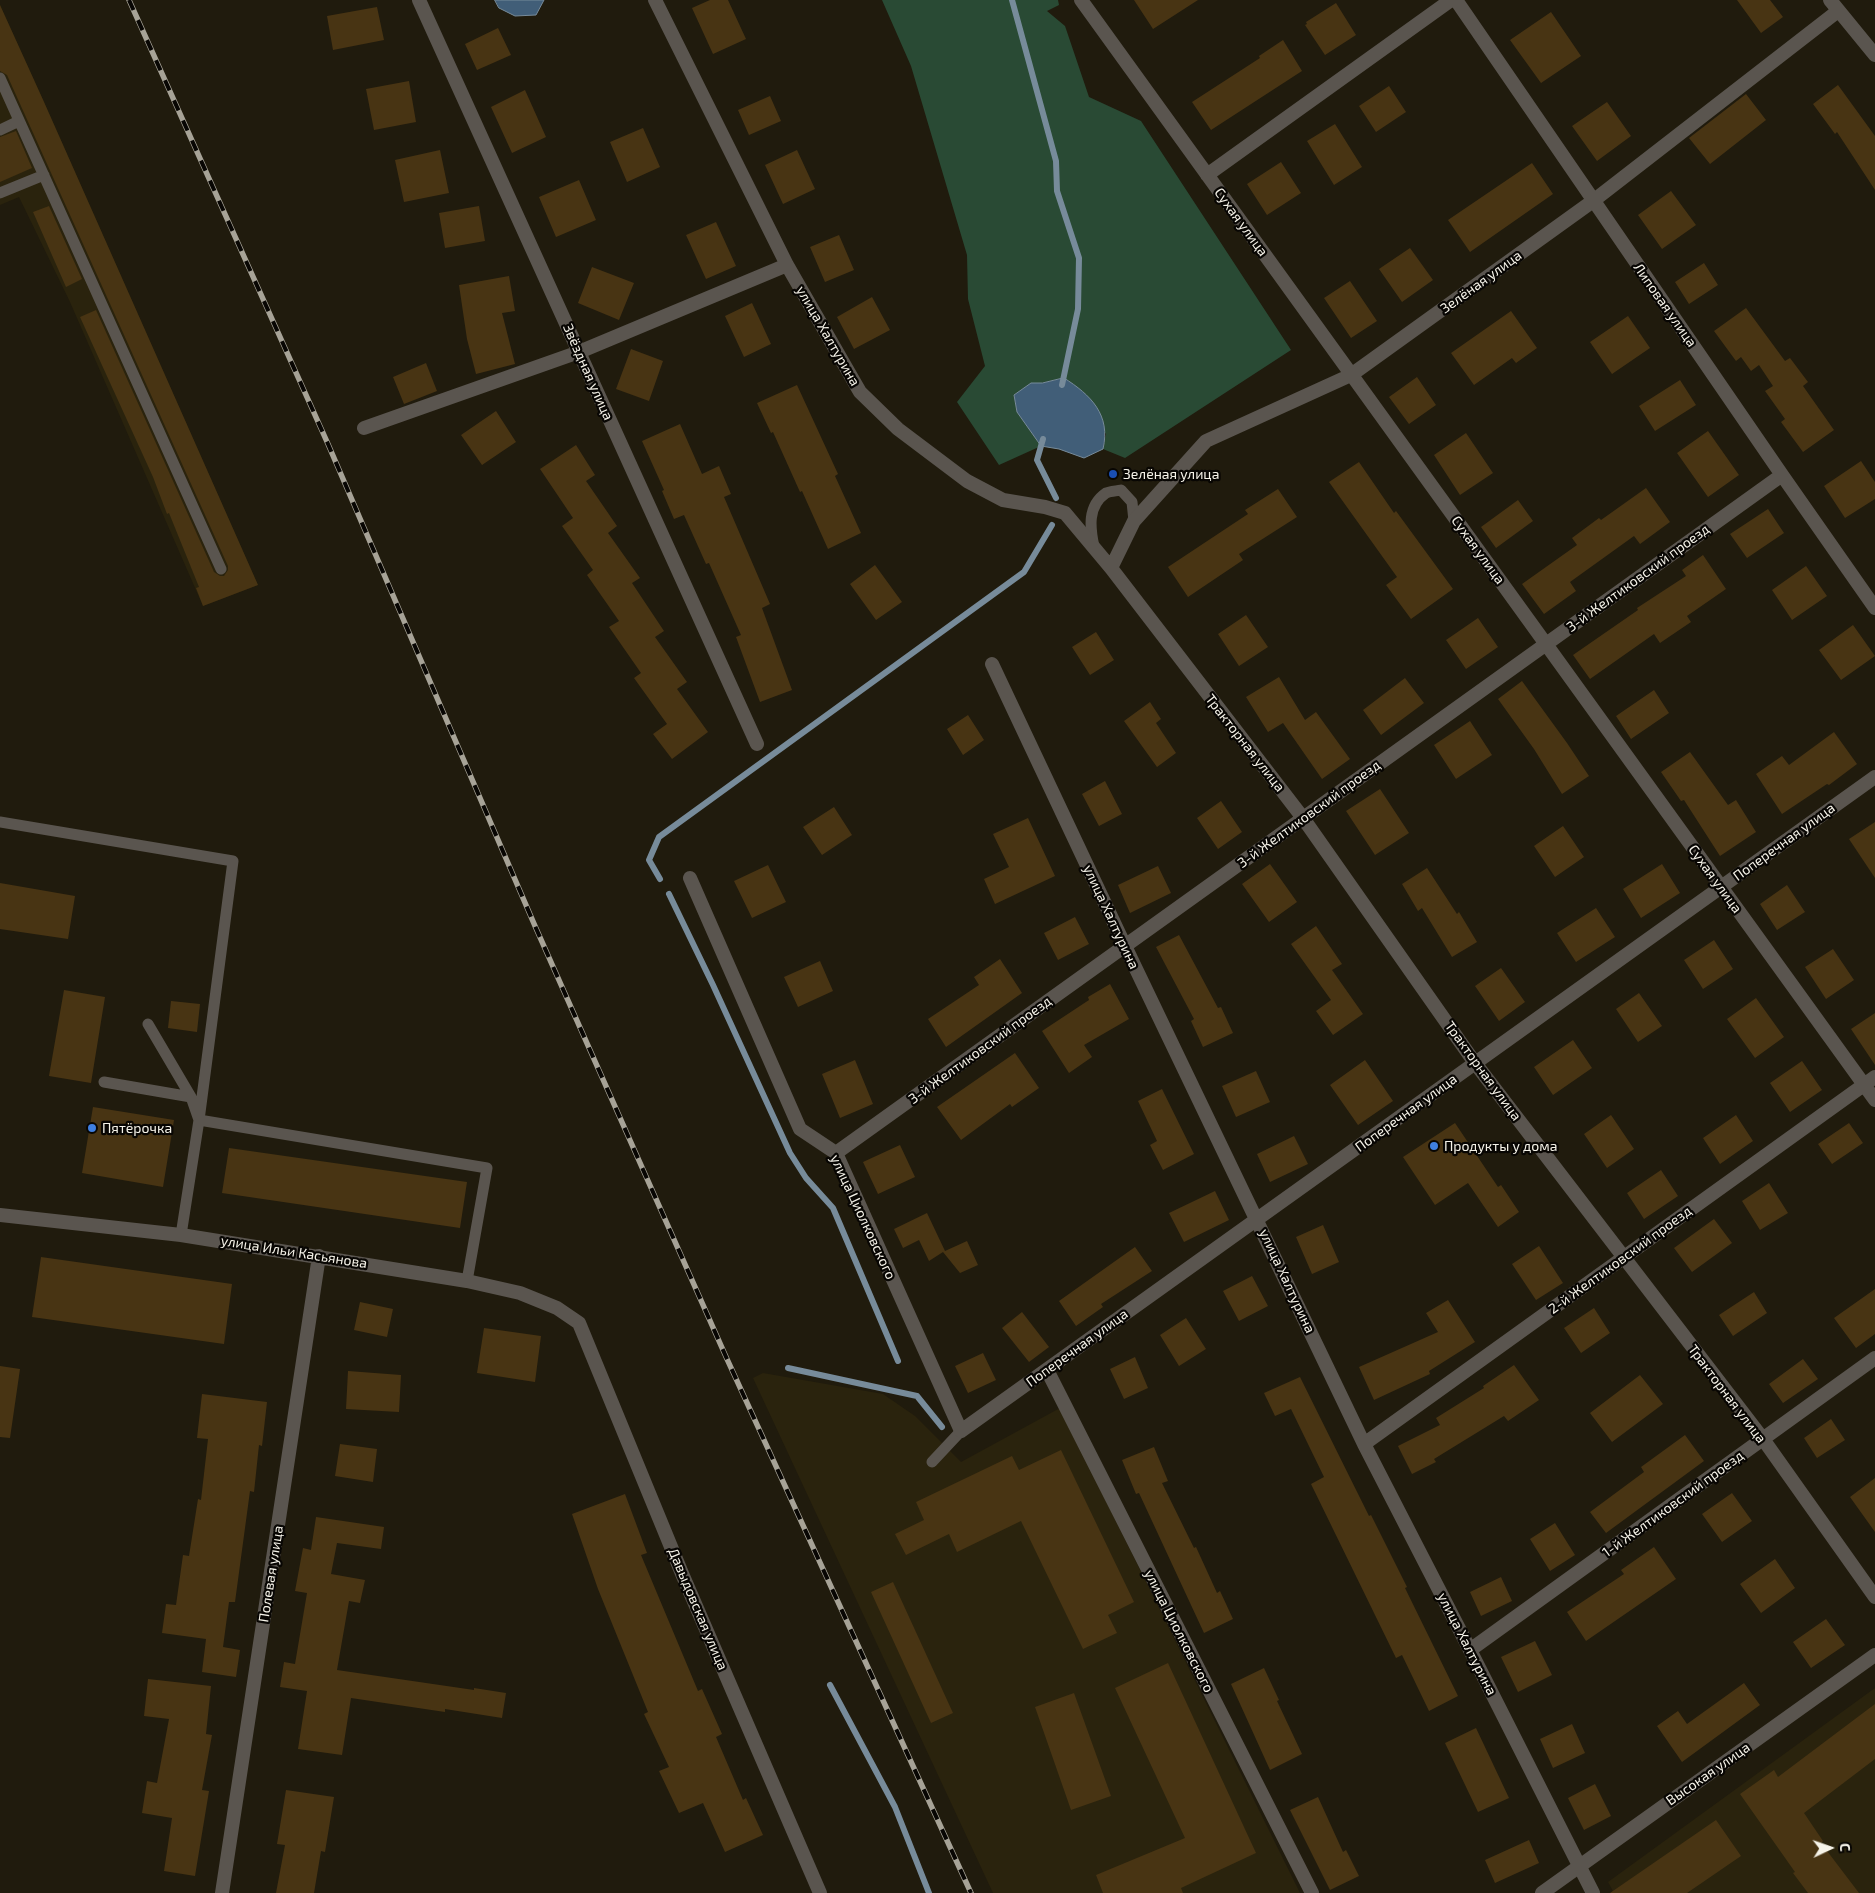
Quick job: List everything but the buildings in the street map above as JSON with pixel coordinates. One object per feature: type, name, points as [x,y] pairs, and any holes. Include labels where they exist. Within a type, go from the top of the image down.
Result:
[{"type":"street","name":"Звёздная улица","points":[[420,0],[757,744]]},
{"type":"street","name":"улица Халтурина","points":[[655,0],[788,265],[860,392],[898,429],[967,481],[1003,500],[1045,507],[1065,513],[1111,568]]},
{"type":"street","name":"Сухая улица","points":[[1081,0],[1721,887],[1870,1081],[1875,1100]]},
{"type":"street","points":[[1207,175],[1451,0]]},
{"type":"street","name":"Липовая улица","points":[[1456,0],[1782,476],[1875,608]]},
{"type":"street","points":[[1834,5],[1875,55]]},
{"type":"street","name":"Зелёная улица","points":[[1111,568],[1134,521],[1206,441],[1352,375],[1593,201],[1834,5]]},
{"type":"street","points":[[364,428],[579,352],[788,265]]},
{"type":"street","name":"3-й Желтиковский проезд","points":[[836,1153],[1782,476]]},
{"type":"street","name":"Тракторная улица","points":[[1111,568],[1303,818],[1475,1063],[1763,1439],[1875,1597]]},
{"type":"street","name":"улица Халтурина","points":[[992,664],[1364,1444],[1593,1893]]},
{"type":"street","name":"Поперечная улица","points":[[961,1431],[1875,777]]},
{"type":"street","name":"улица Циолковского","points":[[690,878],[800,1129],[836,1153],[961,1431]]},
{"type":"street","name":"2-й Желтиковский проезд","points":[[1364,1444],[1870,1081]]},
{"type":"street","name":"улица Ильи Касьянова","points":[[0,1215],[181,1235],[467,1281],[520,1293],[557,1308],[579,1323]]},
{"type":"street","name":"Полевая улица","points":[[222,1893],[319,1256]]},
{"type":"street","name":"Давыдовская улица","points":[[579,1323],[683,1576],[820,1893]]},
{"type":"street","name":"1-й Желтиковский проезд","points":[[1470,1650],[1875,1358]]},
{"type":"street","name":"улица Циолковского","points":[[1047,1370],[1312,1893]]},
{"type":"street","name":"Высокая улица","points":[[1542,1893],[1875,1656]]},
{"type":"lane","points":[[0,78],[221,569]]},
{"type":"lane","points":[[0,130],[20,121]]},
{"type":"lane","points":[[0,193],[44,175]]},
{"type":"lane","points":[[1094,549],[1090,527],[1092,513],[1094,506],[1107,492],[1121,490],[1132,502],[1134,521]]},
{"type":"lane","points":[[0,822],[233,861],[200,1120],[181,1235]]},
{"type":"lane","points":[[148,1024],[190,1097],[200,1120]]},
{"type":"lane","points":[[104,1082],[190,1097]]},
{"type":"lane","points":[[200,1120],[487,1168],[467,1281]]},
{"type":"lane","points":[[932,1462],[961,1431]]},
{"type":"shaded area","points":[[0,5],[258,585],[203,606],[70,302],[19,197],[0,205]]},
{"type":"shaded area","points":[[763,1373],[883,1394],[915,1416],[961,1462],[1060,1408],[1300,1893],[993,1893],[753,1378]]},
{"type":"shaded area","points":[[1875,1688],[1875,1893],[1614,1893],[1608,1882]]},
{"type":"green space","points":[[882,0],[1058,0],[1059,5],[1047,11],[1065,26],[1089,97],[1141,121],[1291,350],[1125,458],[1103,449],[1106,434],[1064,378],[1042,383],[1031,383],[1014,395],[1017,412],[1041,446],[999,465],[957,402],[985,366],[968,299],[967,255],[911,66]]},
{"type":"water","points":[[495,0],[544,0],[536,15],[515,16],[499,8]]},
{"type":"water","points":[[1064,378],[1083,391],[1097,407],[1104,426],[1103,449],[1084,458],[1059,449],[1041,446],[1017,412],[1014,395],[1031,383],[1042,383]]},
{"type":"waterway","points":[[1012,0],[1056,161],[1057,191],[1079,258],[1078,309],[1062,385]]},
{"type":"waterway","points":[[1043,439],[1037,460],[1056,498]]},
{"type":"waterway","points":[[660,879],[649,860],[659,837],[1024,572],[1052,525]]},
{"type":"waterway","points":[[669,894],[790,1153],[806,1178],[833,1208],[898,1361]]},
{"type":"waterway","points":[[788,1368],[917,1396],[942,1427]]},
{"type":"waterway","points":[[830,1685],[895,1807],[929,1893]]},
{"type":"railway","points":[[129,0],[328,444],[535,926],[727,1359],[971,1893]]},
{"type":"place","name":"Зелёная улица","points":[[1113,474]]},
{"type":"place","name":"Пятёрочка","points":[[92,1128]]},
{"type":"place","name":"Продукты у дома","points":[[1434,1146]]}]
